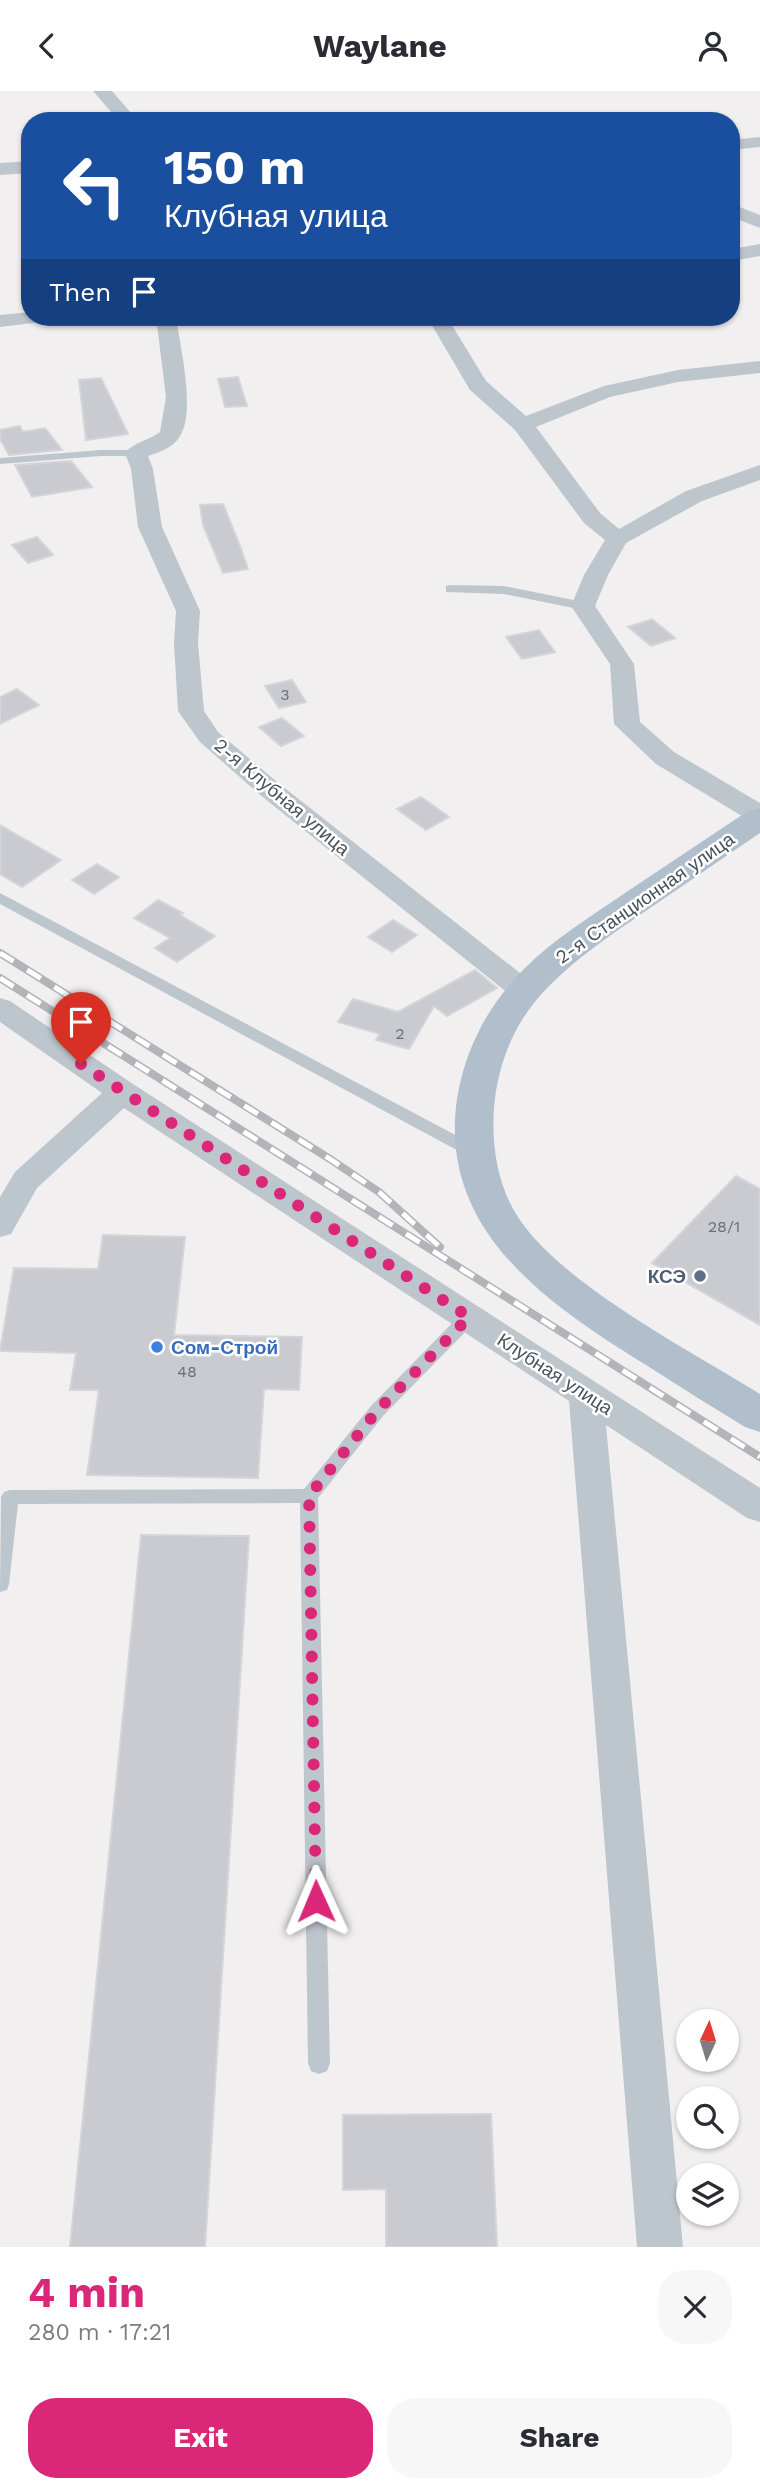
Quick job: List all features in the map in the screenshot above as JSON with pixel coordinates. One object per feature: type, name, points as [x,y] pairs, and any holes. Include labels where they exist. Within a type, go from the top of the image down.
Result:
[{"type":"main road","name":"2-я Станционная улица","points":[[760,817],[578,941],[551,963],[524,991],[502,1021],[482,1064],[473,1104],[475,1152],[494,1214],[526,1255],[573,1298],[760,1415]]},
{"type":"street","points":[[102,91],[121,112]]},
{"type":"street","points":[[740,144],[760,142]]},
{"type":"street","points":[[0,169],[21,168]]},
{"type":"street","points":[[740,213],[760,222]]},
{"type":"street","points":[[740,254],[760,250]]},
{"type":"street","points":[[0,321],[21,319]]},
{"type":"street","points":[[136,453],[158,445],[171,434],[177,397],[167,326]]},
{"type":"street","points":[[443,326],[478,385],[523,425],[592,518],[617,539]]},
{"type":"street","points":[[523,425],[604,392],[678,376],[760,367]]},
{"type":"street","name":"2-я Клубная улица","points":[[136,453],[142,469],[150,527],[188,611],[186,643],[191,711],[209,737],[268,788],[524,991]]},
{"type":"street","points":[[760,471],[694,496],[617,539],[596,575],[583,606],[621,664],[627,724],[664,758],[760,817]]},
{"type":"street","name":"Клубная улица","points":[[0,1008],[122,1092],[760,1507]]},
{"type":"street","points":[[0,1226],[26,1180],[122,1092]]},
{"type":"street","points":[[586,1395],[660,2247]]},
{"type":"lane","points":[[0,461],[136,453]]},
{"type":"lane","points":[[450,589],[504,590],[583,606]]},
{"type":"lane","points":[[0,898],[475,1152]]},
{"type":"lane","points":[[319,2063],[309,1496],[377,1411],[469,1317]]},
{"type":"lane","points":[[0,1584],[10,1497],[309,1496]]},
{"type":"building","points":[[238,377],[247,406],[225,407],[218,379]]},
{"type":"building","points":[[101,378],[128,434],[86,440],[79,380]]},
{"type":"building","points":[[20,426],[23,432],[45,428],[62,450],[9,455],[0,439],[0,430]]},
{"type":"building","points":[[71,461],[92,487],[32,497],[15,465]]},
{"type":"building","points":[[223,504],[248,569],[223,573],[203,525],[200,505]]},
{"type":"building","points":[[37,537],[53,555],[28,563],[12,545]]},
{"type":"building","points":[[652,619],[675,638],[651,646],[628,627]]},
{"type":"building","points":[[539,630],[555,652],[522,659],[506,637]]},
{"type":"building","points":[[292,680],[306,702],[279,708],[265,686]]},
{"type":"building","points":[[17,689],[39,705],[0,724],[0,697]]},
{"type":"building","points":[[282,718],[304,736],[281,746],[259,727]]},
{"type":"building","points":[[421,797],[449,817],[426,830],[397,809]]},
{"type":"building","points":[[0,825],[61,860],[22,887],[0,874]]},
{"type":"building","points":[[97,864],[119,877],[94,894],[72,880]]},
{"type":"building","points":[[158,900],[183,913],[180,915],[215,936],[177,962],[155,948],[170,938],[134,918]]},
{"type":"building","points":[[393,920],[417,935],[392,952],[368,937]]},
{"type":"building","points":[[475,970],[497,988],[447,1016],[434,1006],[409,1049],[376,1040],[380,1034],[338,1022],[353,999],[398,1012]]},
{"type":"building","points":[[736,1176],[760,1189],[760,1325],[652,1263]]},
{"type":"building","points":[[103,1235],[185,1237],[174,1335],[302,1337],[299,1390],[264,1389],[258,1478],[87,1475],[99,1390],[70,1390],[76,1353],[0,1351],[14,1268],[98,1269]]},
{"type":"building","points":[[141,1535],[249,1536],[205,2247],[70,2247]]},
{"type":"building","points":[[491,2114],[497,2247],[386,2247],[386,2189],[343,2190],[343,2115]]},
{"type":"railway","points":[[0,953],[330,1159],[379,1192],[440,1247]]},
{"type":"railway","points":[[0,978],[760,1457]]},
{"type":"place","name":"КСЭ","points":[[700,1276]]},
{"type":"place","name":"Сом-Строй","points":[[157,1347]]},
{"type":"route","points":[[81,1064],[469,1317],[377,1411],[309,1496],[316,1901]]}]
